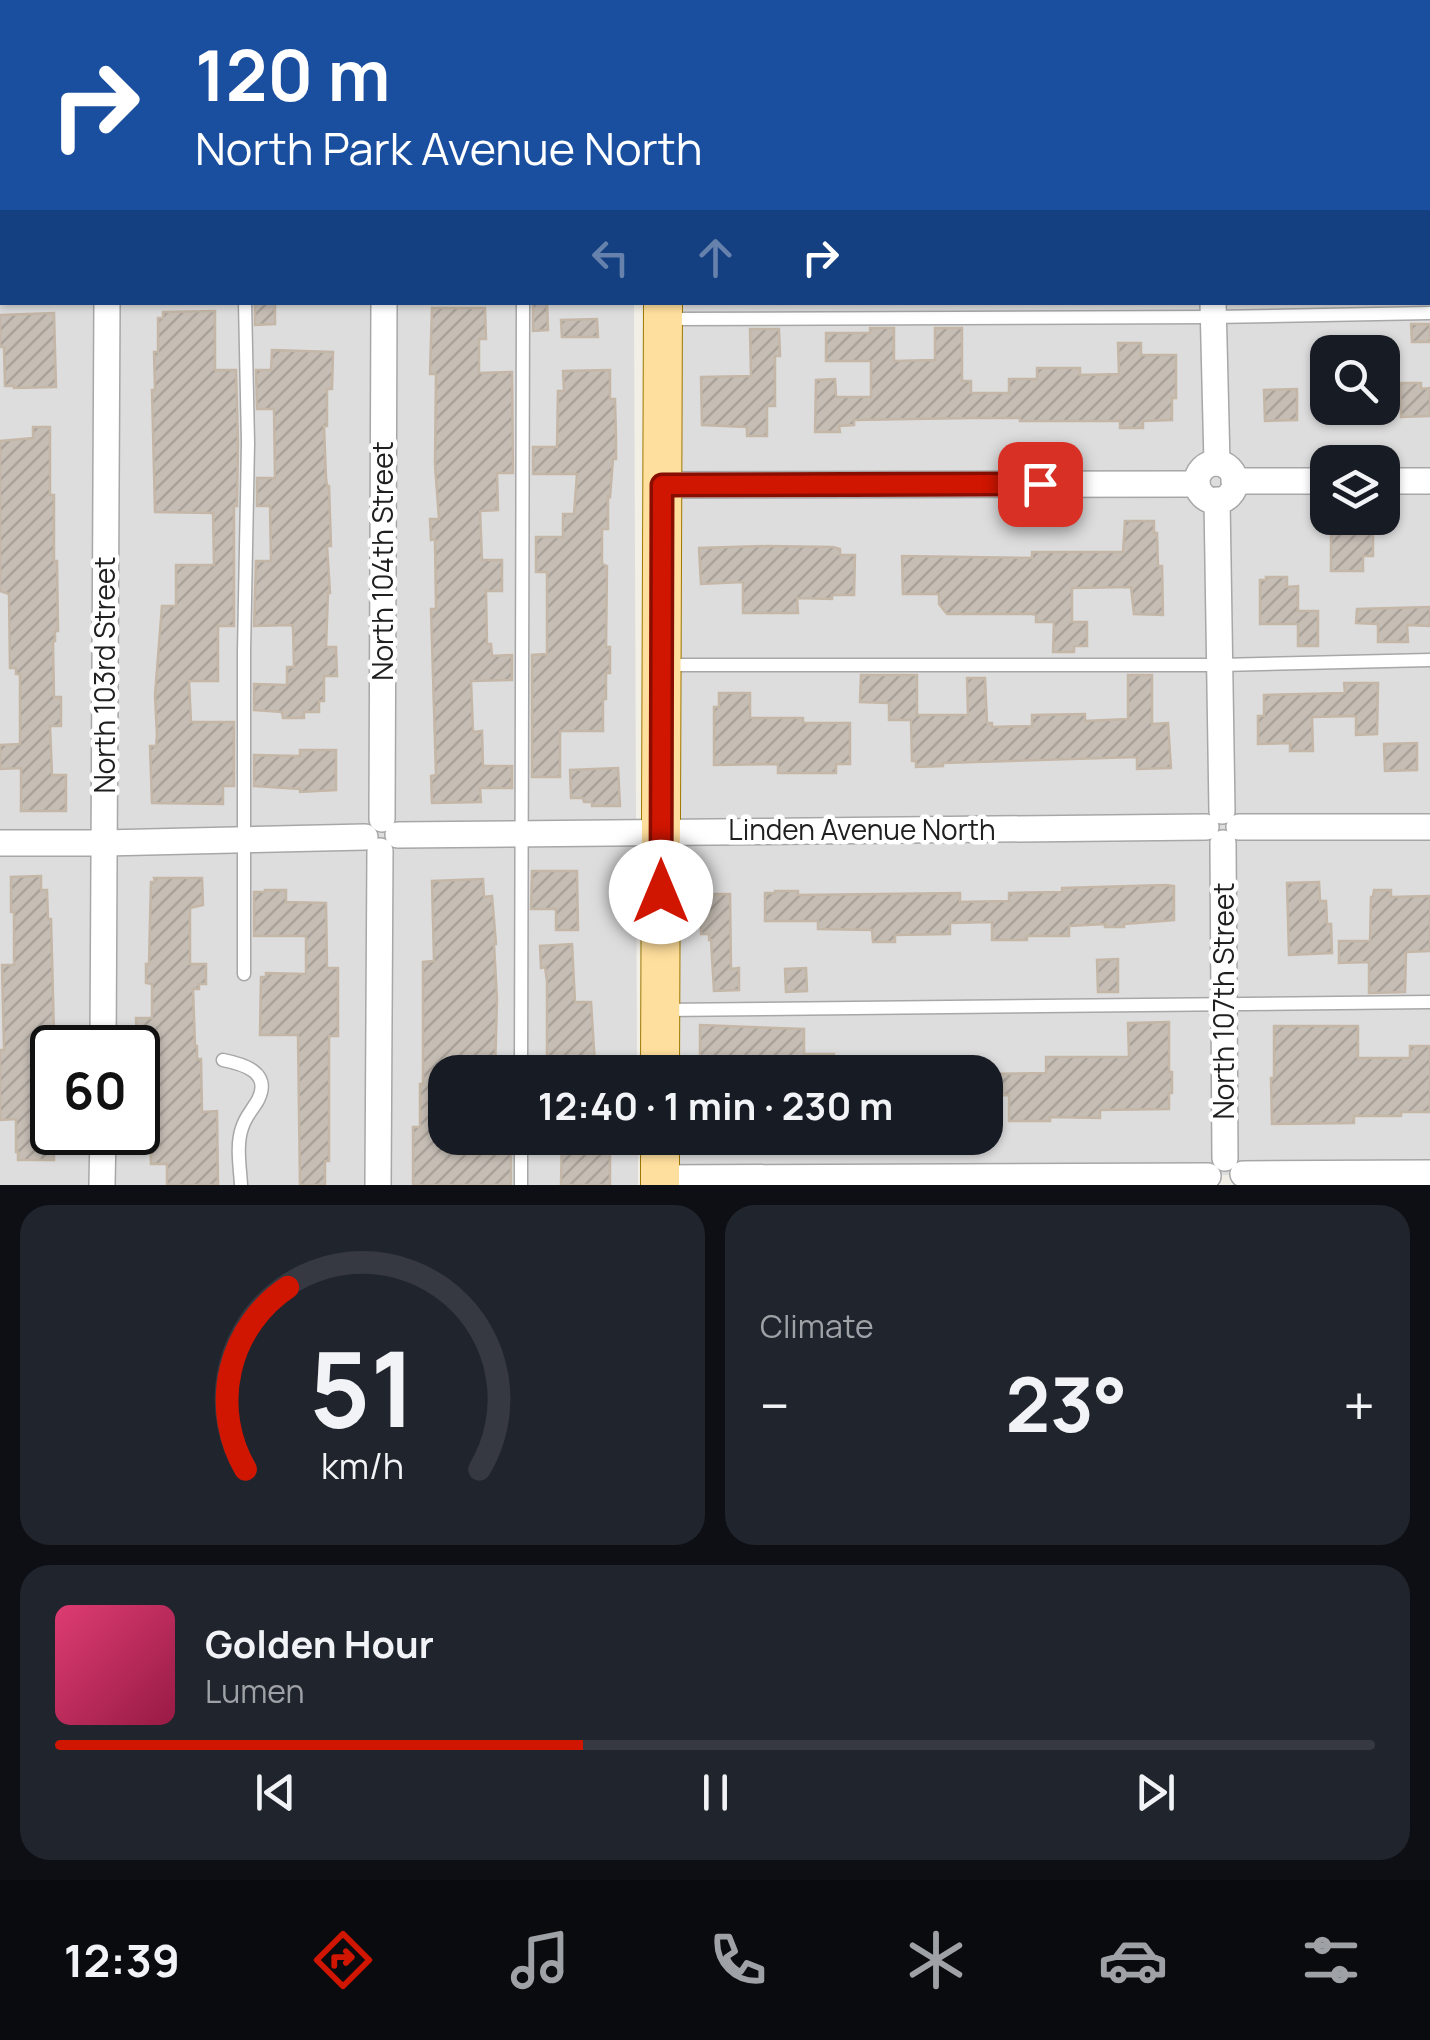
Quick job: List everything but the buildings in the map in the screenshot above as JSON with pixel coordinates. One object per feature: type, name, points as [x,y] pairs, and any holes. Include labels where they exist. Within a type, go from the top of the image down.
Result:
[{"type":"main road","points":[[660,1055],[663,311]]},
{"type":"main road","points":[[660,1155],[660,1182]]},
{"type":"street","name":"North 103rd Street","points":[[103,1025],[108,305]]},
{"type":"street","name":"North 104th Street","points":[[378,1185],[384,305]]},
{"type":"street","name":"North 107th Street","points":[[1213,310],[1223,482],[1220,665],[1225,1176]]},
{"type":"street","points":[[662,485],[1197,484],[1204,467],[1223,482],[1310,481]]},
{"type":"street","points":[[1400,481],[1430,481]]},
{"type":"street","name":"Linden Avenue North","points":[[0,842],[661,831],[1430,827]]},
{"type":"street","points":[[102,1185],[103,1155]]},
{"type":"street","points":[[660,1182],[1430,1173]]},
{"type":"lane","points":[[244,974],[246,305]]},
{"type":"lane","points":[[521,1055],[522,305]]},
{"type":"lane","points":[[663,311],[1430,313]]},
{"type":"lane","points":[[662,664],[1220,665],[1430,660]]},
{"type":"lane","points":[[660,1010],[1430,1002]]},
{"type":"lane","points":[[223,1060],[249,1066],[260,1081],[261,1094],[240,1133],[241,1185]]},
{"type":"lane","points":[[520,1185],[521,1155]]},
{"type":"shaded area","points":[[0,305],[634,305],[637,1055],[428,1055],[428,1155],[638,1155],[638,1185],[0,1185]]},
{"type":"shaded area","points":[[663,305],[1430,305],[1430,1174],[660,1178],[660,1155],[1003,1155],[1003,1055],[660,1055]]},
{"type":"route","points":[[661,892],[662,485],[1040,484]]}]
